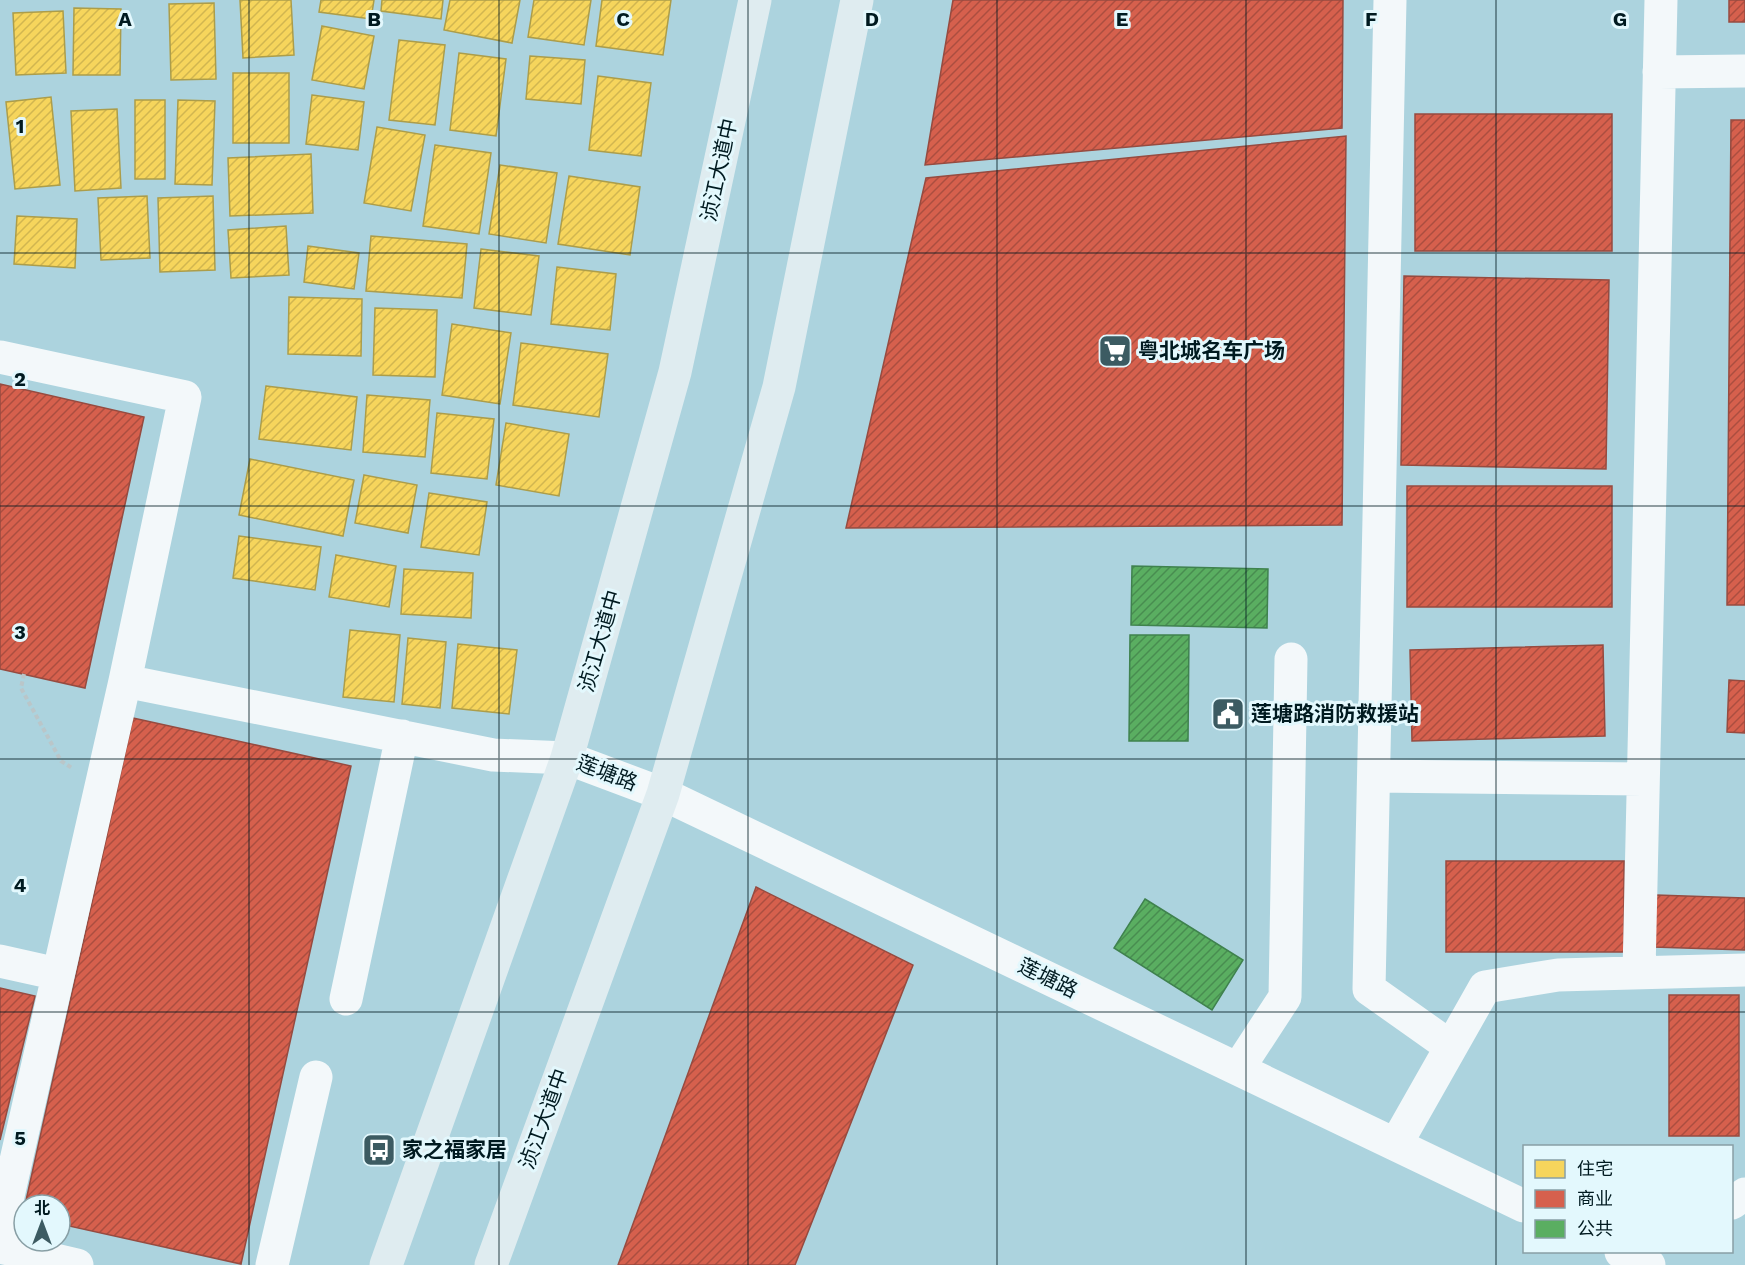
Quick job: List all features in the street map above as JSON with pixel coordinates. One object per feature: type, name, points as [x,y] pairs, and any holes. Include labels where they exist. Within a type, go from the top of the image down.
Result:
[{"type":"main road","name":"浈江大道中","points":[[386,1265],[567,758],[675,372],[755,0]]},
{"type":"main road","name":"浈江大道中","points":[[491,1265],[663,794],[779,387],[857,0]]},
{"type":"street","points":[[1390,0],[1369,989],[1451,1047]]},
{"type":"street","points":[[1639,972],[1661,0]]},
{"type":"street","points":[[1659,72],[1745,71]]},
{"type":"street","points":[[0,357],[185,397],[125,681],[0,1231]]},
{"type":"street","points":[[1238,1069],[1285,997],[1291,659]]},
{"type":"street","name":"莲塘路","points":[[125,681],[504,757],[567,758],[663,794],[1523,1206]]},
{"type":"street","points":[[346,999],[402,736]]},
{"type":"street","points":[[1374,776],[1643,779]]},
{"type":"street","points":[[0,961],[58,974]]},
{"type":"street","points":[[1396,1144],[1485,987],[1558,975],[1745,970]]},
{"type":"street","points":[[272,1265],[316,1077]]},
{"type":"street","points":[[0,1247],[77,1265]]},
{"type":"path","points":[[24,674],[21,688],[61,761],[76,770]]},
{"type":"building: 住宅","points":[[240,0],[291,0],[294,55],[243,58]]},
{"type":"building: 住宅","points":[[321,0],[374,0],[371,19],[319,12]]},
{"type":"building: 住宅","points":[[382,0],[443,0],[441,19],[381,11]]},
{"type":"building: 住宅","points":[[450,0],[520,0],[512,43],[444,30]]},
{"type":"building: 住宅","points":[[534,0],[591,0],[584,45],[528,37]]},
{"type":"building: 住宅","points":[[602,0],[671,0],[663,55],[596,46]]},
{"type":"building: 住宅","points":[[214,3],[216,79],[171,80],[169,4]]},
{"type":"building: 住宅","points":[[74,8],[121,9],[120,75],[73,75]]},
{"type":"building: 住宅","points":[[63,11],[66,73],[16,75],[13,13]]},
{"type":"building: 住宅","points":[[322,26],[374,36],[364,89],[312,80]]},
{"type":"building: 住宅","points":[[399,40],[445,45],[435,125],[389,120]]},
{"type":"building: 住宅","points":[[459,53],[506,59],[496,136],[450,130]]},
{"type":"building: 住宅","points":[[530,56],[585,60],[581,104],[526,99]]},
{"type":"building: 住宅","points":[[233,73],[289,73],[289,143],[233,143]]},
{"type":"building: 住宅","points":[[598,76],[651,83],[641,156],[589,150]]},
{"type":"building: 住宅","points":[[312,95],[364,102],[358,150],[306,144]]},
{"type":"building: 住宅","points":[[51,97],[60,185],[15,189],[6,102]]},
{"type":"building: 住宅","points":[[135,100],[165,100],[165,179],[135,179]]},
{"type":"building: 住宅","points":[[178,100],[215,101],[212,185],[175,184]]},
{"type":"building: 住宅","points":[[117,109],[121,188],[75,191],[71,111]]},
{"type":"building: 住宅","points":[[377,127],[425,135],[411,211],[364,203]]},
{"type":"building: 住宅","points":[[435,145],[491,153],[479,234],[423,226]]},
{"type":"building: 住宅","points":[[311,154],[313,213],[230,216],[228,158]]},
{"type":"building: 住宅","points":[[500,165],[557,173],[546,243],[489,234]]},
{"type":"building: 住宅","points":[[569,176],[640,187],[630,255],[558,244]]},
{"type":"building: 住宅","points":[[147,196],[150,258],[101,260],[98,198]]},
{"type":"building: 住宅","points":[[213,196],[215,270],[160,272],[158,198]]},
{"type":"building: 住宅","points":[[17,216],[77,219],[75,268],[14,264]]},
{"type":"building: 住宅","points":[[286,226],[289,275],[231,278],[228,230]]},
{"type":"building: 住宅","points":[[371,236],[467,244],[462,298],[366,291]]},
{"type":"building: 住宅","points":[[308,246],[359,253],[354,289],[304,282]]},
{"type":"building: 住宅","points":[[481,249],[539,256],[531,315],[474,308]]},
{"type":"building: 住宅","points":[[557,267],[616,274],[610,330],[551,324]]},
{"type":"building: 住宅","points":[[289,297],[362,299],[361,356],[288,354]]},
{"type":"building: 住宅","points":[[375,308],[437,310],[435,377],[373,375]]},
{"type":"building: 住宅","points":[[452,324],[511,333],[500,404],[442,395]]},
{"type":"building: 住宅","points":[[521,343],[608,354],[599,417],[513,405]]},
{"type":"building: 住宅","points":[[266,386],[357,397],[351,450],[259,439]]},
{"type":"building: 住宅","points":[[367,395],[430,400],[425,457],[363,452]]},
{"type":"building: 住宅","points":[[437,413],[494,419],[487,479],[431,473]]},
{"type":"building: 住宅","points":[[506,423],[569,434],[559,496],[496,485]]},
{"type":"building: 住宅","points":[[250,459],[354,480],[343,536],[239,515]]},
{"type":"building: 住宅","points":[[364,475],[417,485],[408,533],[355,523]]},
{"type":"building: 住宅","points":[[429,493],[487,502],[479,555],[421,547]]},
{"type":"building: 住宅","points":[[239,536],[321,547],[315,590],[233,578]]},
{"type":"building: 住宅","points":[[336,555],[396,566],[389,607],[329,597]]},
{"type":"building: 住宅","points":[[404,569],[473,573],[471,618],[401,614]]},
{"type":"building: 住宅","points":[[350,630],[400,635],[394,702],[343,697]]},
{"type":"building: 住宅","points":[[408,638],[446,642],[440,708],[402,704]]},
{"type":"building: 住宅","points":[[458,644],[517,650],[509,714],[452,708]]},
{"type":"building: 商业","points":[[953,0],[1343,0],[1342,128],[925,165]]},
{"type":"building: 商业","points":[[1729,0],[1745,0],[1745,22],[1729,22]]},
{"type":"building: 商业","points":[[1415,114],[1612,114],[1612,251],[1415,251]]},
{"type":"building: 商业","points":[[1731,120],[1745,120],[1745,605],[1727,605]]},
{"type":"building: 商业","name":"粤北城名车广场","points":[[1346,136],[1342,525],[846,528],[926,178]]},
{"type":"building: 商业","points":[[1404,276],[1609,280],[1606,469],[1401,465]]},
{"type":"building: 商业","points":[[0,384],[144,417],[85,688],[0,669]]},
{"type":"building: 商业","points":[[1407,486],[1612,486],[1612,607],[1407,607]]},
{"type":"building: 商业","points":[[1603,645],[1605,736],[1412,741],[1410,650]]},
{"type":"building: 商业","points":[[1729,680],[1745,681],[1745,733],[1727,732]]},
{"type":"building: 商业","points":[[133,718],[351,766],[241,1264],[72,1227],[72,1193],[28,1193]]},
{"type":"building: 商业","points":[[1446,861],[1624,861],[1624,952],[1446,952]]},
{"type":"building: 商业","points":[[756,887],[913,965],[795,1265],[618,1265]]},
{"type":"building: 商业","points":[[1656,895],[1745,898],[1745,950],[1654,947]]},
{"type":"building: 商业","points":[[0,988],[35,996],[0,1140]]},
{"type":"building: 商业","points":[[1669,995],[1739,995],[1739,1136],[1669,1136]]},
{"type":"building: 公共","points":[[1132,566],[1268,569],[1267,628],[1131,625]]},
{"type":"building: 公共","points":[[1130,635],[1189,635],[1188,741],[1129,741]]},
{"type":"building: 公共","points":[[1145,899],[1243,960],[1212,1010],[1114,948]]},
{"type":"place","name":"粤北城名车广场","points":[[1115,351]]},
{"type":"place","name":"莲塘路消防救援站","points":[[1228,714]]},
{"type":"place","name":"家之福家居","points":[[379,1150]]}]
